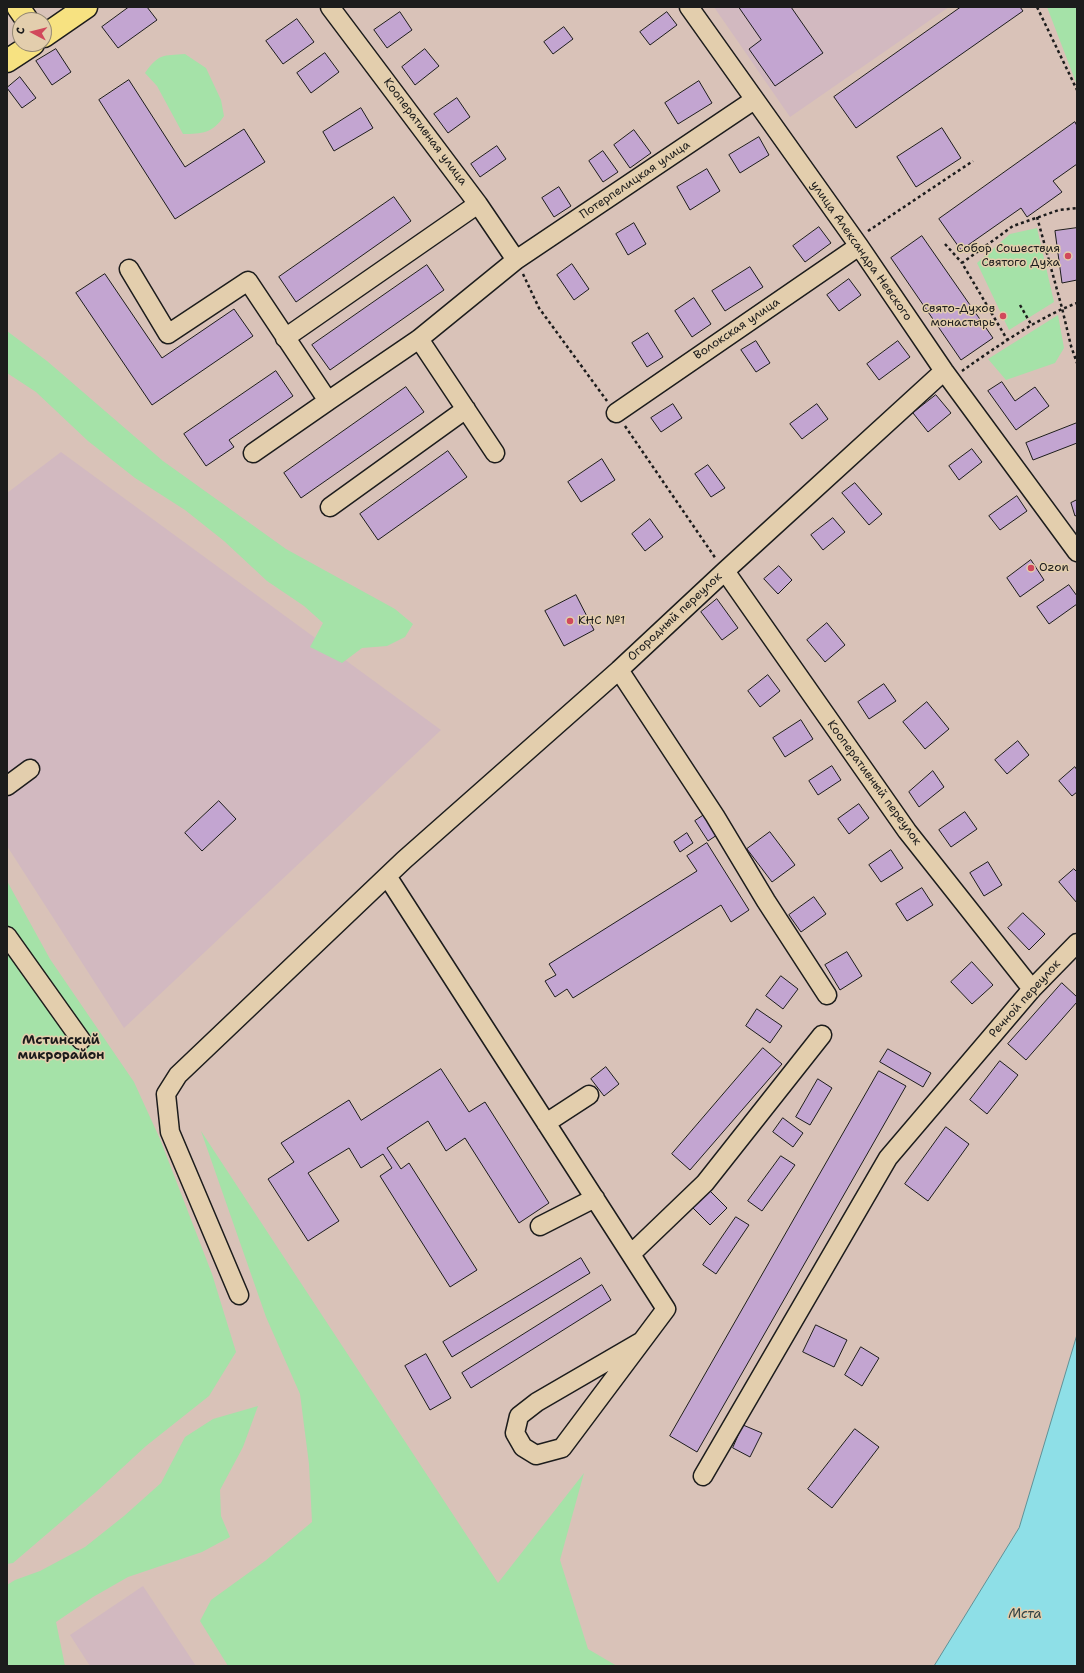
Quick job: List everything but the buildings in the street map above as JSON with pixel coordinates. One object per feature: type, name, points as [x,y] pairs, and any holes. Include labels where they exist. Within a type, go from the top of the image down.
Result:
[{"type":"main road","points":[[52,30],[86,7]]},
{"type":"main road","points":[[7,61],[21,52]]},
{"type":"street","name":"Кооперативная улица","points":[[330,7],[478,204],[516,260]]},
{"type":"street","name":"улица Александра Невского","points":[[689,7],[948,375],[1071,534],[1077,552]]},
{"type":"street","name":"Потерпелицкая улица","points":[[253,453],[418,338],[516,260],[754,100]]},
{"type":"street","points":[[285,338],[478,204]]},
{"type":"street","name":"Волокская улица","points":[[616,413],[856,243]]},
{"type":"street","points":[[128,269],[168,334],[248,281],[328,401]]},
{"type":"street","points":[[418,338],[495,453]]},
{"type":"street","name":"Огородный переулок","points":[[240,1296],[170,1132],[166,1094],[178,1075],[404,860],[619,670],[724,571],[948,375]]},
{"type":"street","points":[[330,507],[466,409]]},
{"type":"street","name":"Кооперативный переулок","points":[[724,571],[907,831],[1032,989]]},
{"type":"street","points":[[619,670],[715,816],[766,901],[827,995]]},
{"type":"street","points":[[7,786],[30,769]]},
{"type":"street","points":[[387,876],[666,1309],[562,1448],[536,1455],[523,1447],[515,1433],[519,1416],[537,1402],[642,1341]]},
{"type":"street","points":[[7,936],[81,1040]]},
{"type":"street","name":"Речной переулок","points":[[703,1476],[888,1158],[1032,989],[1077,943]]},
{"type":"street","points":[[631,1254],[705,1183],[822,1035]]},
{"type":"street","points":[[546,1122],[589,1095]]},
{"type":"street","points":[[540,1226],[595,1198]]},
{"type":"path","points":[[1038,7],[1077,90]]},
{"type":"path","points":[[856,243],[973,161]]},
{"type":"path","points":[[962,263],[1013,226],[1059,210],[1077,208]]},
{"type":"path","points":[[1037,217],[1071,346],[1077,363]]},
{"type":"path","points":[[945,244],[962,263],[1008,340]]},
{"type":"path","points":[[948,375],[1062,308],[1077,303]]},
{"type":"path","points":[[1020,305],[1032,326]]},
{"type":"shaded area","points":[[714,7],[949,7],[790,117]]},
{"type":"shaded area","points":[[61,452],[441,730],[124,1028],[7,846],[7,493]]},
{"type":"shaded area","points":[[143,1586],[196,1666],[90,1666],[70,1635]]},
{"type":"green space","points":[[1047,7],[1077,7],[1077,85]]},
{"type":"green space","points":[[185,54],[206,68],[221,100],[224,116],[216,126],[196,134],[183,134],[157,86],[145,73],[154,62],[162,57]]},
{"type":"green space","points":[[1037,228],[1054,302],[1009,330],[977,263],[1010,234]]},
{"type":"green space","points":[[1058,315],[1064,348],[1055,363],[1006,380],[988,359]]},
{"type":"green space","points":[[7,331],[47,361],[163,461],[286,549],[395,609],[413,624],[405,637],[387,646],[362,648],[342,663],[310,647],[323,623],[304,606],[267,581],[224,541],[185,510],[135,478],[88,441],[36,392],[7,373]]},
{"type":"green space","points":[[7,881],[50,959],[134,1082],[160,1139],[212,1274],[236,1352],[209,1396],[146,1446],[96,1492],[13,1563],[7,1564]]},
{"type":"green space","points":[[201,1131],[498,1583],[584,1473],[560,1560],[588,1649],[617,1666],[228,1666],[200,1621],[211,1600],[265,1561],[312,1522],[309,1464],[300,1394],[266,1317]]},
{"type":"green space","points":[[258,1406],[243,1447],[220,1490],[221,1516],[230,1537],[202,1552],[128,1577],[93,1597],[56,1622],[65,1666],[7,1666],[7,1585],[15,1580],[40,1571],[85,1547],[124,1516],[161,1483],[185,1437],[213,1419]]},
{"type":"water","name":"Мста","points":[[1077,1335],[1077,1666],[934,1666],[1019,1528]]},
{"type":"place","name":"Собор Сошествия Святого Духа","points":[[1068,256]]},
{"type":"place","name":"Свято-Духов монастырь","points":[[1003,316]]},
{"type":"place","name":"Ozon","points":[[1031,568]]},
{"type":"place","name":"КНС №1","points":[[570,621]]},
{"type":"district","name":"Мстинский микрорайон","points":[[61,1048]]}]
